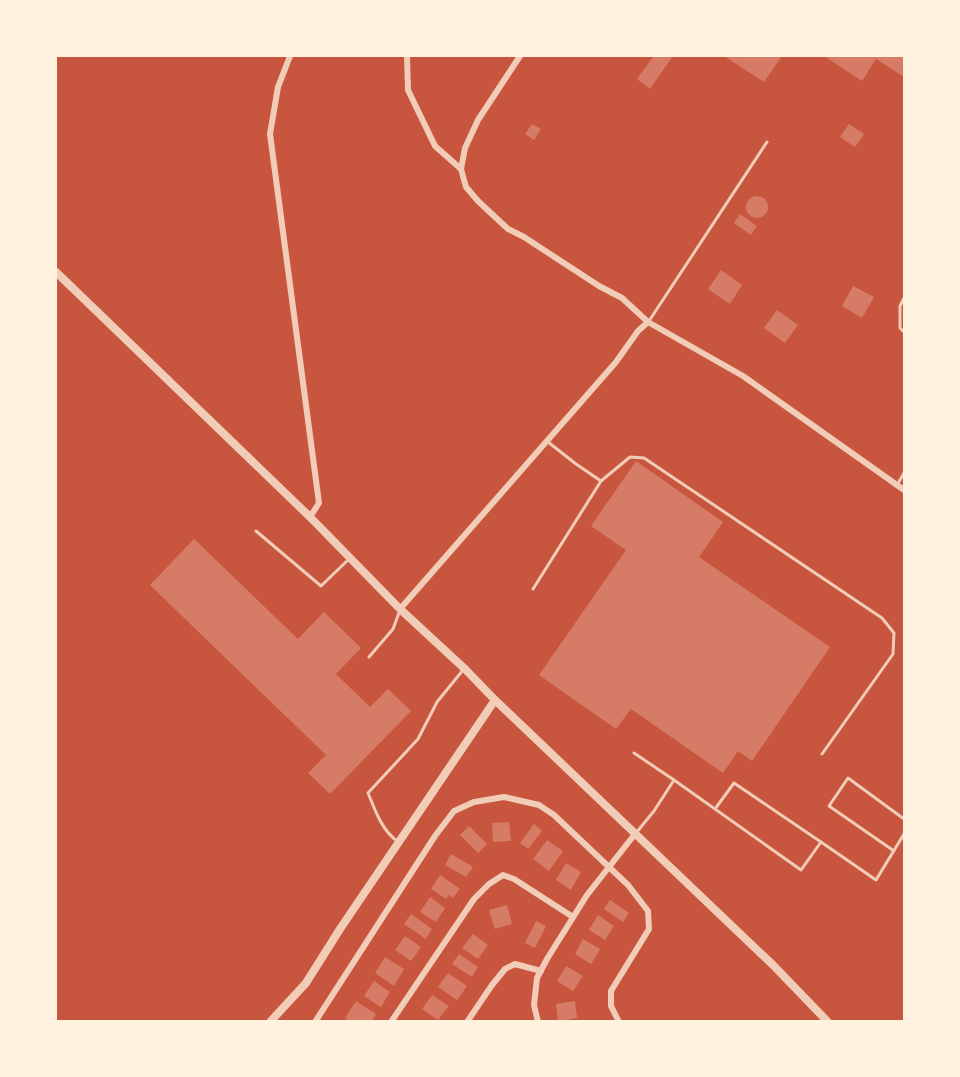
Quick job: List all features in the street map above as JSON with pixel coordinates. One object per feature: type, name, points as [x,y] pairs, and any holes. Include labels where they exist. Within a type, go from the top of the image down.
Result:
[{"type":"street","points":[[290,56],[278,87],[270,135],[319,503],[310,517]]},
{"type":"street","points":[[407,56],[408,90],[435,146],[461,169]]},
{"type":"street","points":[[520,56],[478,120],[465,148],[461,169],[466,187],[478,201],[508,229],[622,298],[648,322],[743,376],[904,490]]},
{"type":"street","points":[[56,272],[310,517],[400,609],[772,965],[828,1022]]},
{"type":"street","points":[[400,609],[616,362],[638,331],[648,322]]},
{"type":"street","points":[[270,1022],[306,983],[340,928],[495,700]]},
{"type":"street","points":[[315,1022],[435,836],[454,811],[474,802],[504,797],[539,805],[554,815],[628,885],[648,911],[649,929],[610,991],[611,1006],[619,1022]]},
{"type":"street","points":[[538,1022],[534,1005],[537,978],[587,895],[635,834]]},
{"type":"street","points":[[391,1022],[474,898],[503,875],[514,879],[573,917]]},
{"type":"street","points":[[467,1022],[504,969],[515,964],[541,971]]},
{"type":"lane","points":[[648,322],[767,142]]},
{"type":"lane","points":[[904,298],[900,306],[900,328],[904,332]]},
{"type":"lane","points":[[546,441],[601,481]]},
{"type":"lane","points":[[533,589],[601,481],[630,457],[644,458],[882,618],[894,633],[893,654],[822,754]]},
{"type":"lane","points":[[897,484],[904,473]]},
{"type":"lane","points":[[256,531],[321,586],[350,558]]},
{"type":"lane","points":[[369,657],[393,629],[400,609]]},
{"type":"lane","points":[[398,842],[389,835],[380,821],[368,793],[418,739],[437,702],[465,669]]},
{"type":"lane","points":[[634,753],[801,870],[821,842]]},
{"type":"lane","points":[[894,851],[829,806],[848,778],[904,819]]},
{"type":"lane","points":[[635,834],[654,812],[674,780]]},
{"type":"lane","points":[[715,809],[734,783],[876,880],[904,834]]},
{"type":"building","points":[[654,56],[673,56],[650,89],[637,79]]},
{"type":"building","points":[[724,56],[782,56],[764,82]]},
{"type":"building","points":[[824,56],[904,56],[904,77],[876,59],[862,81]]},
{"type":"building","points":[[532,124],[541,129],[534,140],[525,134]]},
{"type":"building","points":[[849,124],[864,134],[855,147],[840,137]]},
{"type":"building","points":[[757,196],[765,199],[768,207],[765,215],[757,218],[749,215],[746,207],[749,199]]},
{"type":"building","points":[[740,214],[757,226],[751,235],[734,223]]},
{"type":"building","points":[[721,270],[742,285],[730,304],[708,289]]},
{"type":"building","points":[[853,286],[874,297],[862,318],[842,306]]},
{"type":"building","points":[[777,310],[798,325],[785,343],[764,328]]},
{"type":"building","points":[[636,461],[723,522],[699,557],[830,647],[752,761],[738,751],[723,773],[631,709],[616,729],[539,675],[626,550],[591,526]]},
{"type":"building","points":[[194,539],[298,639],[324,612],[361,648],[336,674],[370,707],[388,689],[411,711],[330,794],[308,773],[326,755],[150,585]]},
{"type":"building","points":[[509,822],[511,841],[493,842],[492,823]]},
{"type":"building","points":[[534,824],[542,831],[528,849],[520,843]]},
{"type":"building","points":[[469,826],[487,844],[478,853],[460,835]]},
{"type":"building","points":[[547,840],[563,851],[549,871],[533,859]]},
{"type":"building","points":[[451,854],[473,867],[466,877],[445,865]]},
{"type":"building","points":[[566,863],[581,872],[571,890],[556,880]]},
{"type":"building","points":[[440,875],[460,889],[453,898],[449,895],[446,899],[431,889]]},
{"type":"building","points":[[430,897],[445,908],[436,922],[420,912]]},
{"type":"building","points":[[610,900],[629,913],[623,922],[604,909]]},
{"type":"building","points":[[507,905],[512,924],[495,929],[489,910]]},
{"type":"building","points":[[411,914],[432,929],[426,939],[404,924]]},
{"type":"building","points":[[598,915],[614,926],[605,940],[589,930]]},
{"type":"building","points":[[536,921],[546,926],[535,948],[525,943]]},
{"type":"building","points":[[473,934],[488,945],[478,959],[462,948]]},
{"type":"building","points":[[405,936],[421,947],[411,961],[395,950]]},
{"type":"building","points":[[583,939],[600,949],[591,964],[575,954]]},
{"type":"building","points":[[459,954],[478,967],[472,977],[452,964]]},
{"type":"building","points":[[385,957],[404,969],[394,986],[375,973]]},
{"type":"building","points":[[566,966],[583,976],[573,991],[557,981]]},
{"type":"building","points":[[448,973],[467,986],[457,1000],[438,987]]},
{"type":"building","points":[[374,981],[390,992],[381,1007],[364,996]]},
{"type":"building","points":[[432,995],[449,1006],[438,1020],[422,1009]]},
{"type":"building","points":[[356,1001],[376,1014],[371,1022],[351,1022],[345,1018]]},
{"type":"building","points":[[575,1001],[577,1018],[558,1021],[556,1004]]}]
